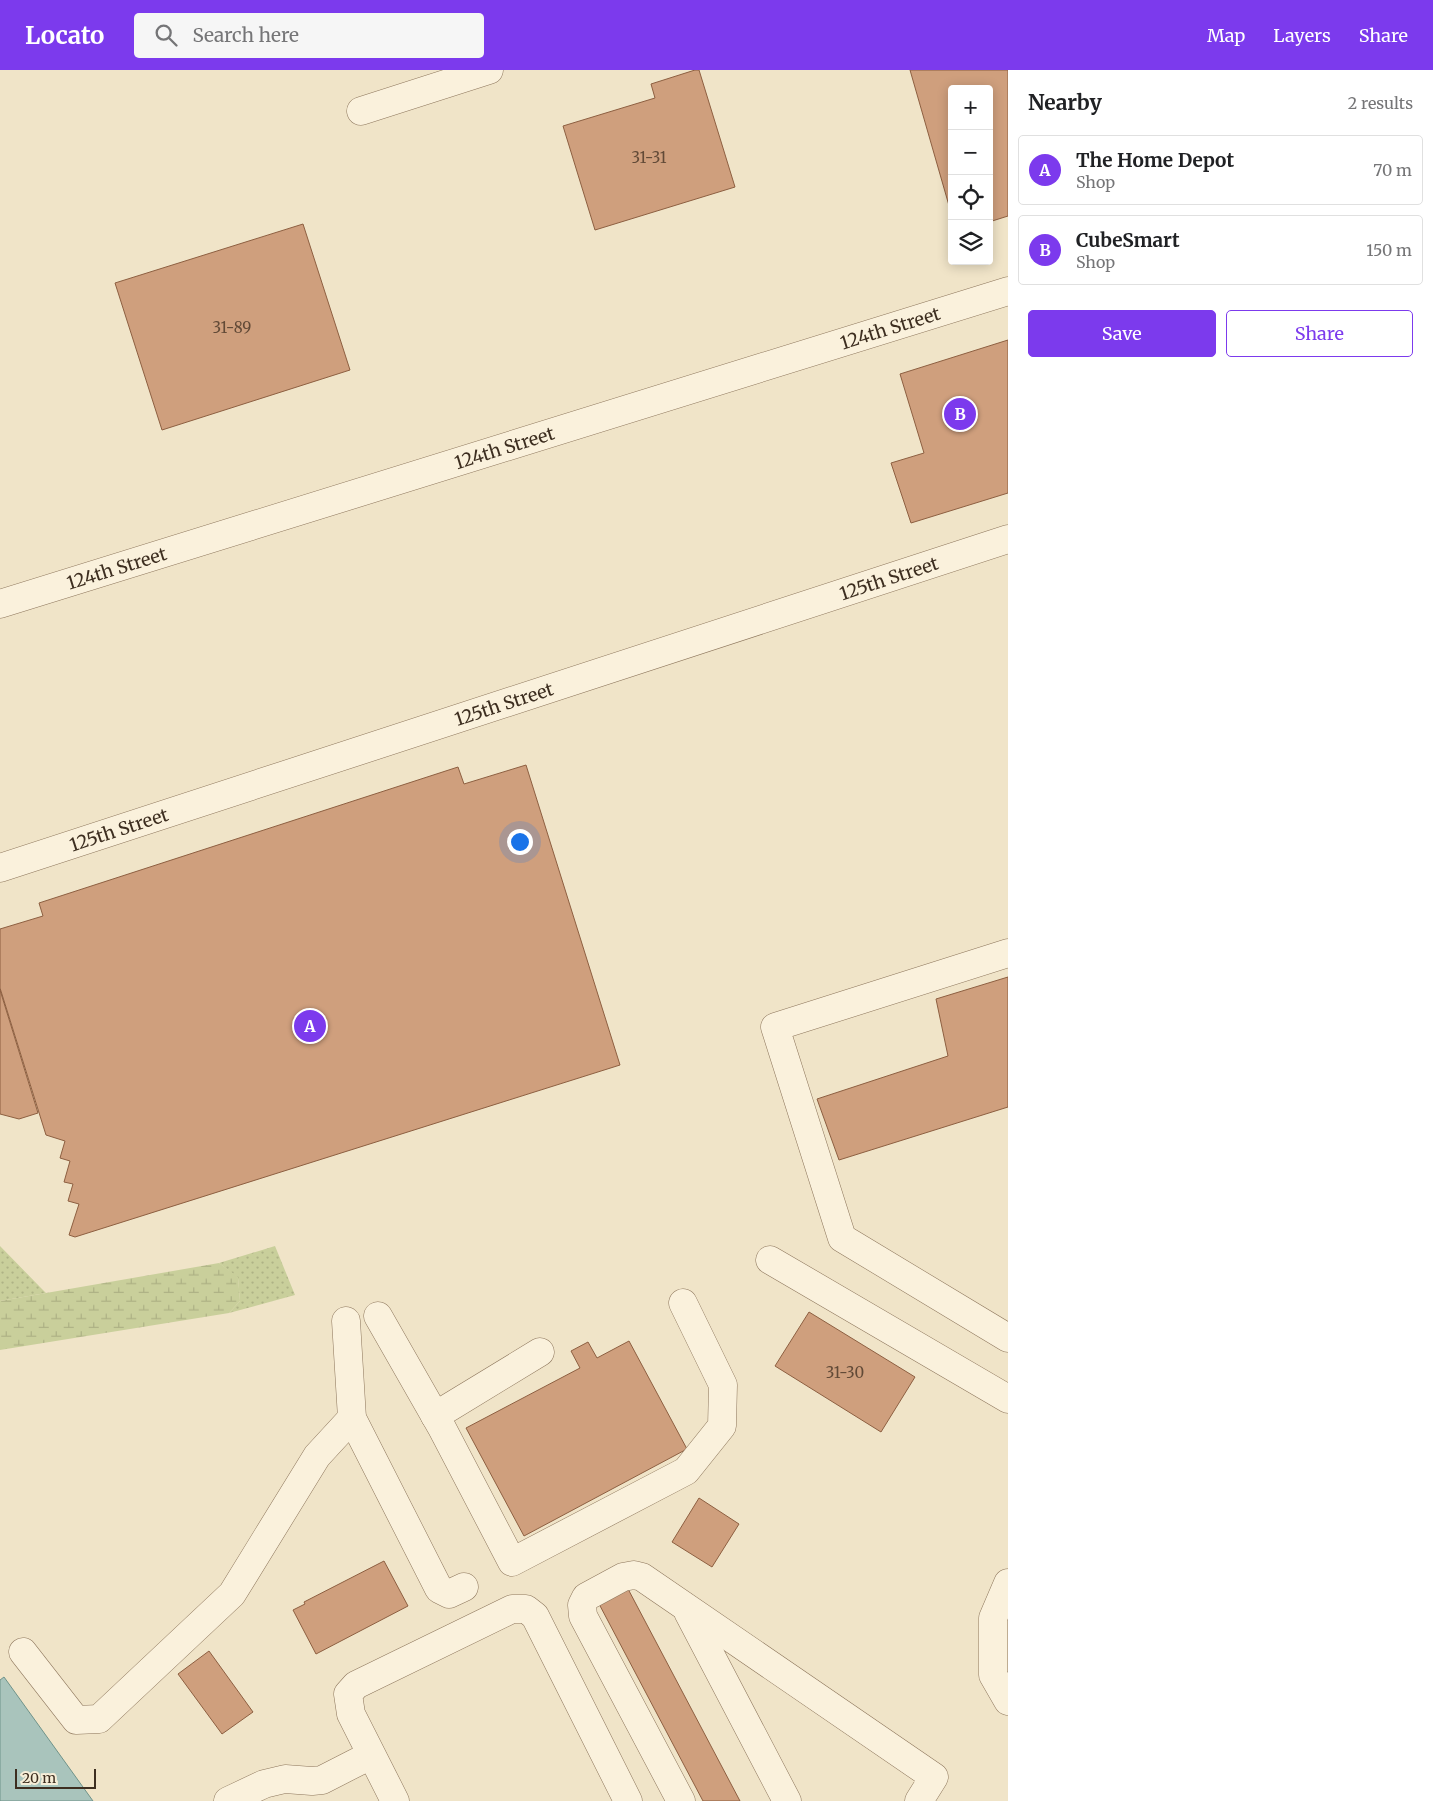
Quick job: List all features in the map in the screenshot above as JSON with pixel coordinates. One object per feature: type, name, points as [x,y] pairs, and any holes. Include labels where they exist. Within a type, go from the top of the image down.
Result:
[{"type":"street","points":[[361,111],[489,70]]},
{"type":"street","name":"124th Street","points":[[0,604],[1008,291]]},
{"type":"street","name":"125th Street","points":[[0,868],[1008,539]]},
{"type":"street","points":[[1008,952],[775,1027],[842,1238],[1008,1338]]},
{"type":"street","points":[[770,1260],[1008,1399]]},
{"type":"street","points":[[378,1316],[436,1416],[512,1562],[686,1471],[722,1426],[723,1385],[683,1303]]},
{"type":"street","points":[[346,1321],[352,1418],[439,1589],[449,1594],[464,1587]]},
{"type":"street","points":[[436,1416],[540,1352]]},
{"type":"street","points":[[23,1652],[76,1720],[99,1719],[232,1594],[317,1456],[352,1418]]},
{"type":"street","points":[[682,1801],[584,1616],[582,1605],[586,1597],[623,1577],[634,1575],[642,1577],[934,1777],[919,1801]]},
{"type":"street","points":[[1008,1583],[993,1618],[993,1675],[1008,1701]]},
{"type":"street","points":[[686,1608],[787,1801]]},
{"type":"street","points":[[394,1801],[351,1714],[348,1694],[356,1685],[512,1609],[526,1610],[535,1616],[628,1801]]},
{"type":"street","points":[[228,1801],[264,1784],[285,1779],[322,1780],[371,1754]]},
{"type":"green space","points":[[0,1246],[40,1287],[46,1293],[0,1301]]},
{"type":"green space","points":[[275,1246],[295,1295],[229,1313],[240,1301],[238,1278],[219,1263]]},
{"type":"green space","points":[[219,1263],[238,1277],[240,1301],[229,1313],[0,1350],[0,1301]]},
{"type":"water","points":[[4,1677],[93,1801],[0,1801],[0,1680]]},
{"type":"building","points":[[699,70],[735,187],[595,230],[563,126],[655,98],[651,84]]},
{"type":"building","points":[[910,70],[1008,70],[1008,216],[993,221],[993,85],[948,85],[948,202]]},
{"type":"building","points":[[303,224],[350,370],[162,430],[115,283]]},
{"type":"building","points":[[1008,340],[1008,493],[911,523],[891,463],[924,453],[900,374]]},
{"type":"building","points":[[526,765],[620,1065],[75,1237],[69,1235],[79,1204],[68,1201],[73,1184],[64,1182],[70,1161],[60,1158],[65,1141],[46,1135],[0,988],[0,929],[43,916],[39,903],[458,767],[464,784]]},
{"type":"building","points":[[1008,977],[1008,1107],[839,1160],[817,1099],[948,1056],[936,999]]},
{"type":"building","points":[[0,990],[38,1113],[19,1119],[0,1114]]},
{"type":"building","points":[[809,1312],[915,1377],[881,1432],[775,1366]]},
{"type":"building","points":[[629,1341],[687,1449],[524,1536],[466,1428],[580,1368],[571,1351],[588,1342],[597,1358]]},
{"type":"building","points":[[699,1498],[739,1524],[712,1567],[672,1542]]},
{"type":"building","points":[[384,1561],[408,1606],[316,1654],[293,1610],[305,1604],[304,1602]]},
{"type":"building","points":[[627,1587],[740,1801],[703,1801],[598,1602]]},
{"type":"building","points":[[209,1651],[253,1712],[222,1734],[178,1674]]},
{"type":"place","name":"CubeSmart","points":[[960,414]]},
{"type":"place","name":"The Home Depot","points":[[310,1026]]}]
